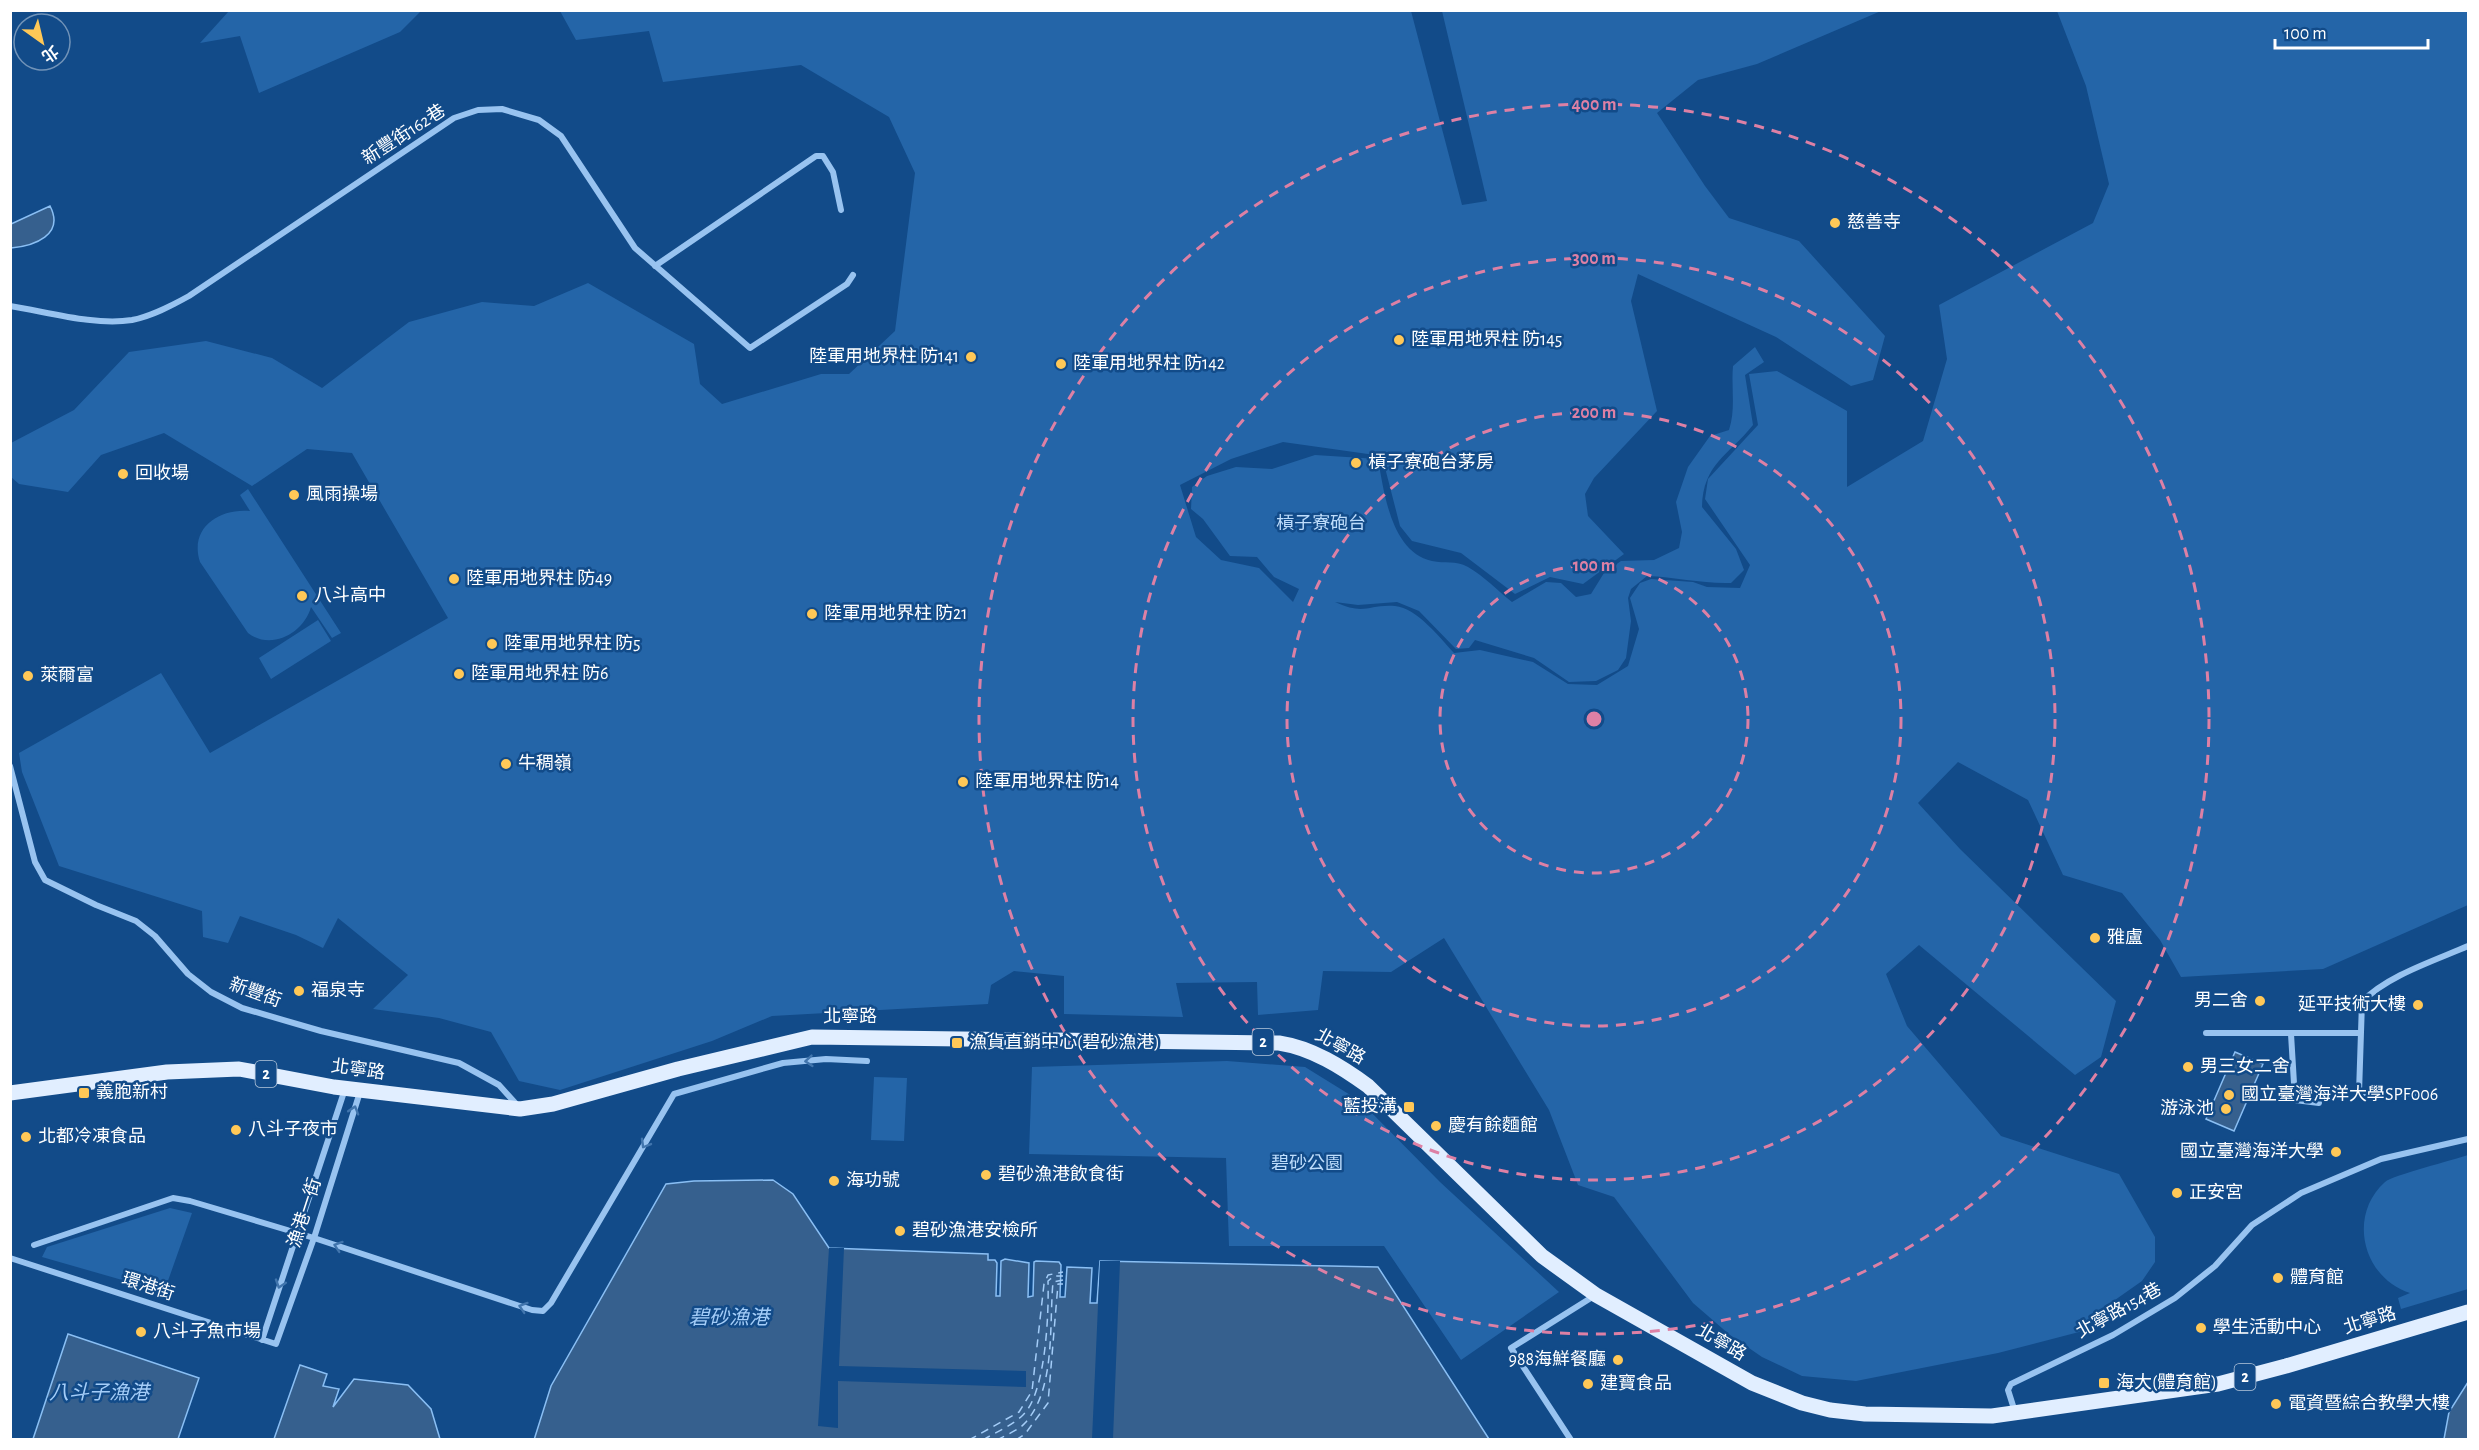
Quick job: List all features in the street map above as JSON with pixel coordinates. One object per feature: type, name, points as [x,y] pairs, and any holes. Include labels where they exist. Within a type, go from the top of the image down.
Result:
[{"type":"main road","name":"北寧路","points":[[10,1093],[168,1072],[239,1069],[352,1089],[520,1109],[553,1104],[678,1069],[812,1036],[1266,1042],[1305,1049],[1341,1068],[1368,1086],[1542,1256],[1596,1294],[1752,1383],[1802,1403],[1830,1410],[1866,1414],[1974,1416],[2015,1413],[2218,1384],[2469,1312]]},
{"type":"street","name":"新豐街162巷","points":[[10,306],[107,322],[133,320],[165,309],[189,296],[454,118],[478,110],[502,110],[539,120],[561,136],[635,248],[750,348],[847,285],[853,275]]},
{"type":"street","points":[[655,266],[816,156],[823,156],[830,165],[841,210]]},
{"type":"street","name":"新豐街","points":[[10,766],[34,862],[45,880],[96,905],[136,921],[155,936],[188,974],[211,992],[242,1008],[342,1036],[459,1063],[498,1085],[520,1109]]},
{"type":"street","points":[[2418,1094],[2360,1094],[2362,1002],[2372,992],[2411,971],[2469,946]]},
{"type":"street","points":[[2206,1033],[2361,1033]]},
{"type":"street","points":[[2291,1034],[2295,1100],[2319,1103]]},
{"type":"street","points":[[34,1245],[173,1198],[314,1238],[532,1310],[543,1311],[551,1303],[674,1094],[783,1063],[826,1059],[867,1061]]},
{"type":"street","name":"漁港一街","points":[[276,1344],[314,1238],[352,1089]]},
{"type":"street","name":"漁港一街","points":[[262,1340],[296,1234],[352,1089]]},
{"type":"street","name":"北寧路154巷","points":[[2015,1413],[2008,1390],[2011,1384],[2113,1335],[2175,1298],[2215,1266],[2252,1225],[2301,1193],[2381,1159],[2469,1139]]},
{"type":"street","name":"環港街","points":[[10,1258],[276,1344]]},
{"type":"street","points":[[1570,1440],[1511,1348],[1596,1294]]},
{"type":"green space","points":[[229,11],[421,11],[400,32],[259,93],[240,36],[200,43]]},
{"type":"green space","name":"槓子寮砲台","points":[[560,11],[1411,11],[1462,205],[1487,201],[1442,11],[1881,11],[1757,64],[1698,80],[1657,113],[1729,218],[1799,241],[1885,336],[1873,380],[1851,386],[1776,337],[1638,274],[1631,301],[1657,411],[1594,478],[1585,494],[1588,516],[1624,554],[1583,584],[1550,577],[1515,594],[1461,553],[1412,541],[1400,526],[1382,456],[1283,442],[1231,459],[1180,485],[1196,537],[1221,560],[1259,568],[1293,602],[1299,589],[1274,577],[1257,557],[1230,556],[1203,519],[1191,509],[1192,487],[1207,476],[1236,467],[1272,469],[1315,455],[1378,459],[1392,519],[1407,546],[1418,555],[1432,561],[1468,567],[1512,602],[1546,582],[1561,583],[1576,597],[1591,594],[1604,573],[1621,561],[1654,560],[1679,548],[1682,532],[1676,502],[1688,467],[1710,436],[1729,430],[1733,406],[1733,366],[1755,347],[1764,362],[1745,375],[1753,425],[1712,470],[1707,480],[1703,492],[1702,507],[1736,549],[1744,570],[1731,583],[1647,576],[1631,589],[1628,598],[1631,621],[1626,658],[1618,670],[1596,681],[1569,682],[1534,658],[1475,640],[1469,648],[1456,649],[1419,611],[1397,602],[1358,605],[1335,602],[1360,609],[1386,606],[1403,608],[1428,625],[1454,653],[1480,650],[1533,662],[1568,684],[1597,685],[1628,666],[1639,629],[1630,598],[1640,583],[1651,579],[1693,582],[1707,587],[1740,588],[1750,565],[1705,499],[1708,479],[1758,425],[1749,374],[1777,371],[1847,411],[1847,487],[1923,441],[1947,359],[1939,305],[2093,223],[2109,184],[2086,86],[2057,11],[2468,11],[2468,905],[2323,969],[2181,977],[2160,940],[2122,893],[2063,875],[2028,800],[1958,762],[1918,803],[1960,849],[2116,1001],[2101,1057],[2075,1075],[1919,945],[1886,974],[1907,1026],[2001,1136],[2119,1174],[2155,1237],[2155,1262],[2142,1281],[2105,1307],[2079,1332],[1998,1353],[1856,1381],[1802,1376],[1762,1357],[1730,1335],[1693,1303],[1614,1197],[1578,1185],[1549,1110],[1444,938],[1391,972],[1323,971],[1318,1010],[1258,1015],[1257,982],[1176,983],[1183,1017],[1064,1014],[1064,976],[1014,971],[991,985],[988,1004],[772,1016],[712,1041],[560,1090],[519,1081],[491,1032],[439,1018],[373,1009],[408,975],[338,918],[323,948],[296,935],[240,916],[228,943],[203,937],[202,911],[59,866],[22,772],[19,753],[161,673],[210,753],[448,618],[352,453],[307,449],[252,486],[164,433],[101,455],[68,492],[19,484],[11,477],[11,443],[74,410],[129,352],[206,341],[272,358],[322,388],[409,322],[482,302],[534,306],[588,283],[694,344],[700,384],[722,404],[821,374],[849,374],[895,331],[915,173],[889,117],[801,65],[663,82],[649,31],[576,40]]},
{"type":"green space","points":[[248,489],[341,633],[332,638],[311,607],[301,625],[286,636],[276,640],[257,638],[248,633],[200,562],[199,539],[203,530],[218,517],[238,511],[250,511],[240,495]]},
{"type":"green space","points":[[318,620],[331,641],[271,679],[259,658]]},
{"type":"green space","name":"碧砂公園","points":[[1227,1061],[1305,1067],[1360,1101],[1440,1182],[1559,1292],[1461,1360],[1384,1246],[1229,1246],[1226,1158],[1029,1154],[1032,1067]]},
{"type":"green space","points":[[874,1077],[907,1078],[904,1141],[871,1140]]},
{"type":"green space","points":[[2468,1155],[2468,1289],[2401,1309],[2398,1298],[2410,1293],[2394,1285],[2381,1274],[2371,1260],[2364,1228],[2366,1212],[2373,1196],[2390,1179]]},
{"type":"green space","points":[[170,1208],[192,1213],[164,1292],[42,1257],[47,1247]]},
{"type":"water","points":[[50,206],[54,216],[50,232],[29,245],[11,248],[11,224]]},
{"type":"water","points":[[2235,1052],[2263,1064],[2234,1131],[2206,1119]]},
{"type":"water","name":"碧砂漁港","points":[[773,1180],[793,1194],[829,1248],[988,1254],[988,1260],[995,1260],[997,1263],[996,1296],[1000,1296],[1001,1261],[1005,1259],[1029,1263],[1028,1297],[1033,1296],[1034,1262],[1036,1261],[1059,1262],[1061,1265],[1060,1297],[1065,1297],[1067,1267],[1092,1268],[1090,1303],[1097,1303],[1100,1261],[1378,1267],[1489,1439],[534,1440],[551,1386],[666,1184],[694,1181]]},
{"type":"water","name":"八斗子漁港","points":[[68,1334],[199,1378],[178,1439],[33,1439]]},
{"type":"water","points":[[300,1365],[327,1374],[323,1386],[339,1389],[333,1407],[354,1379],[408,1385],[431,1409],[440,1439],[274,1439]]},
{"type":"water","points":[[2468,1382],[2468,1439],[2444,1439],[2449,1412]]},
{"type":"pier","points":[[829,1248],[844,1248],[839,1366],[1026,1371],[1026,1387],[838,1381],[838,1428],[818,1426]]},
{"type":"pier","points":[[1100,1261],[1120,1261],[1113,1439],[1092,1439]]},
{"type":"ferry route","points":[[969,1440],[1019,1412],[1032,1391],[1044,1284],[1048,1275],[1063,1272]]},
{"type":"ferry route","points":[[983,1440],[1019,1419],[1031,1404],[1037,1389],[1044,1351],[1048,1281],[1054,1276],[1063,1276]]},
{"type":"ferry route","points":[[997,1440],[1025,1423],[1042,1393],[1049,1356],[1053,1282],[1063,1280]]},
{"type":"ferry route","points":[[1016,1440],[1025,1434],[1048,1403],[1058,1284],[1063,1284]]},
{"type":"place","name":"慈善寺","points":[[1835,223]]},
{"type":"place","name":"陸軍用地界柱 防145","points":[[1399,340]]},
{"type":"place","name":"陸軍用地界柱 防141","points":[[971,357]]},
{"type":"place","name":"陸軍用地界柱 防142","points":[[1061,364]]},
{"type":"place","name":"槓子寮砲台茅房","points":[[1356,463]]},
{"type":"place","name":"回收場","points":[[123,474]]},
{"type":"place","name":"風雨操場","points":[[294,495]]},
{"type":"place","name":"陸軍用地界柱 防49","points":[[454,579]]},
{"type":"place","name":"八斗高中","points":[[302,596]]},
{"type":"place","name":"陸軍用地界柱 防21","points":[[812,614]]},
{"type":"place","name":"陸軍用地界柱 防5","points":[[492,644]]},
{"type":"place","name":"陸軍用地界柱 防6","points":[[459,674]]},
{"type":"place","name":"萊爾富","points":[[28,676]]},
{"type":"place","name":"牛稠嶺","points":[[506,764]]},
{"type":"place","name":"陸軍用地界柱 防14","points":[[963,782]]},
{"type":"place","name":"雅盧","points":[[2095,938]]},
{"type":"place","name":"福泉寺","points":[[299,991]]},
{"type":"place","name":"男二舍","points":[[2260,1001]]},
{"type":"place","name":"延平技術大樓","points":[[2418,1005]]},
{"type":"place","name":"漁貨直銷中心(碧砂漁港)","points":[[957,1043]]},
{"type":"place","name":"男三女二舍","points":[[2188,1067]]},
{"type":"place","name":"義胞新村","points":[[84,1093]]},
{"type":"place","name":"國立臺灣海洋大學SPF006","points":[[2229,1095]]},
{"type":"place","name":"藍投溝","points":[[1409,1107]]},
{"type":"place","name":"游泳池","points":[[2226,1109]]},
{"type":"place","name":"慶有餘麵館","points":[[1436,1126]]},
{"type":"place","name":"八斗子夜市","points":[[236,1130]]},
{"type":"place","name":"北都冷凍食品","points":[[26,1137]]},
{"type":"place","name":"國立臺灣海洋大學","points":[[2336,1152]]},
{"type":"place","name":"碧砂漁港飲食街","points":[[986,1175]]},
{"type":"place","name":"海功號","points":[[834,1181]]},
{"type":"place","name":"正安宮","points":[[2177,1193]]},
{"type":"place","name":"碧砂漁港安檢所","points":[[900,1231]]},
{"type":"place","name":"體育館","points":[[2278,1278]]},
{"type":"place","name":"學生活動中心","points":[[2201,1328]]},
{"type":"place","name":"八斗子魚市場","points":[[141,1332]]},
{"type":"place","name":"988海鮮餐廳","points":[[1618,1360]]},
{"type":"place","name":"海大(體育館)","points":[[2104,1383]]},
{"type":"place","name":"建寶食品","points":[[1588,1384]]},
{"type":"place","name":"電資暨綜合教學大樓","points":[[2276,1404]]}]
